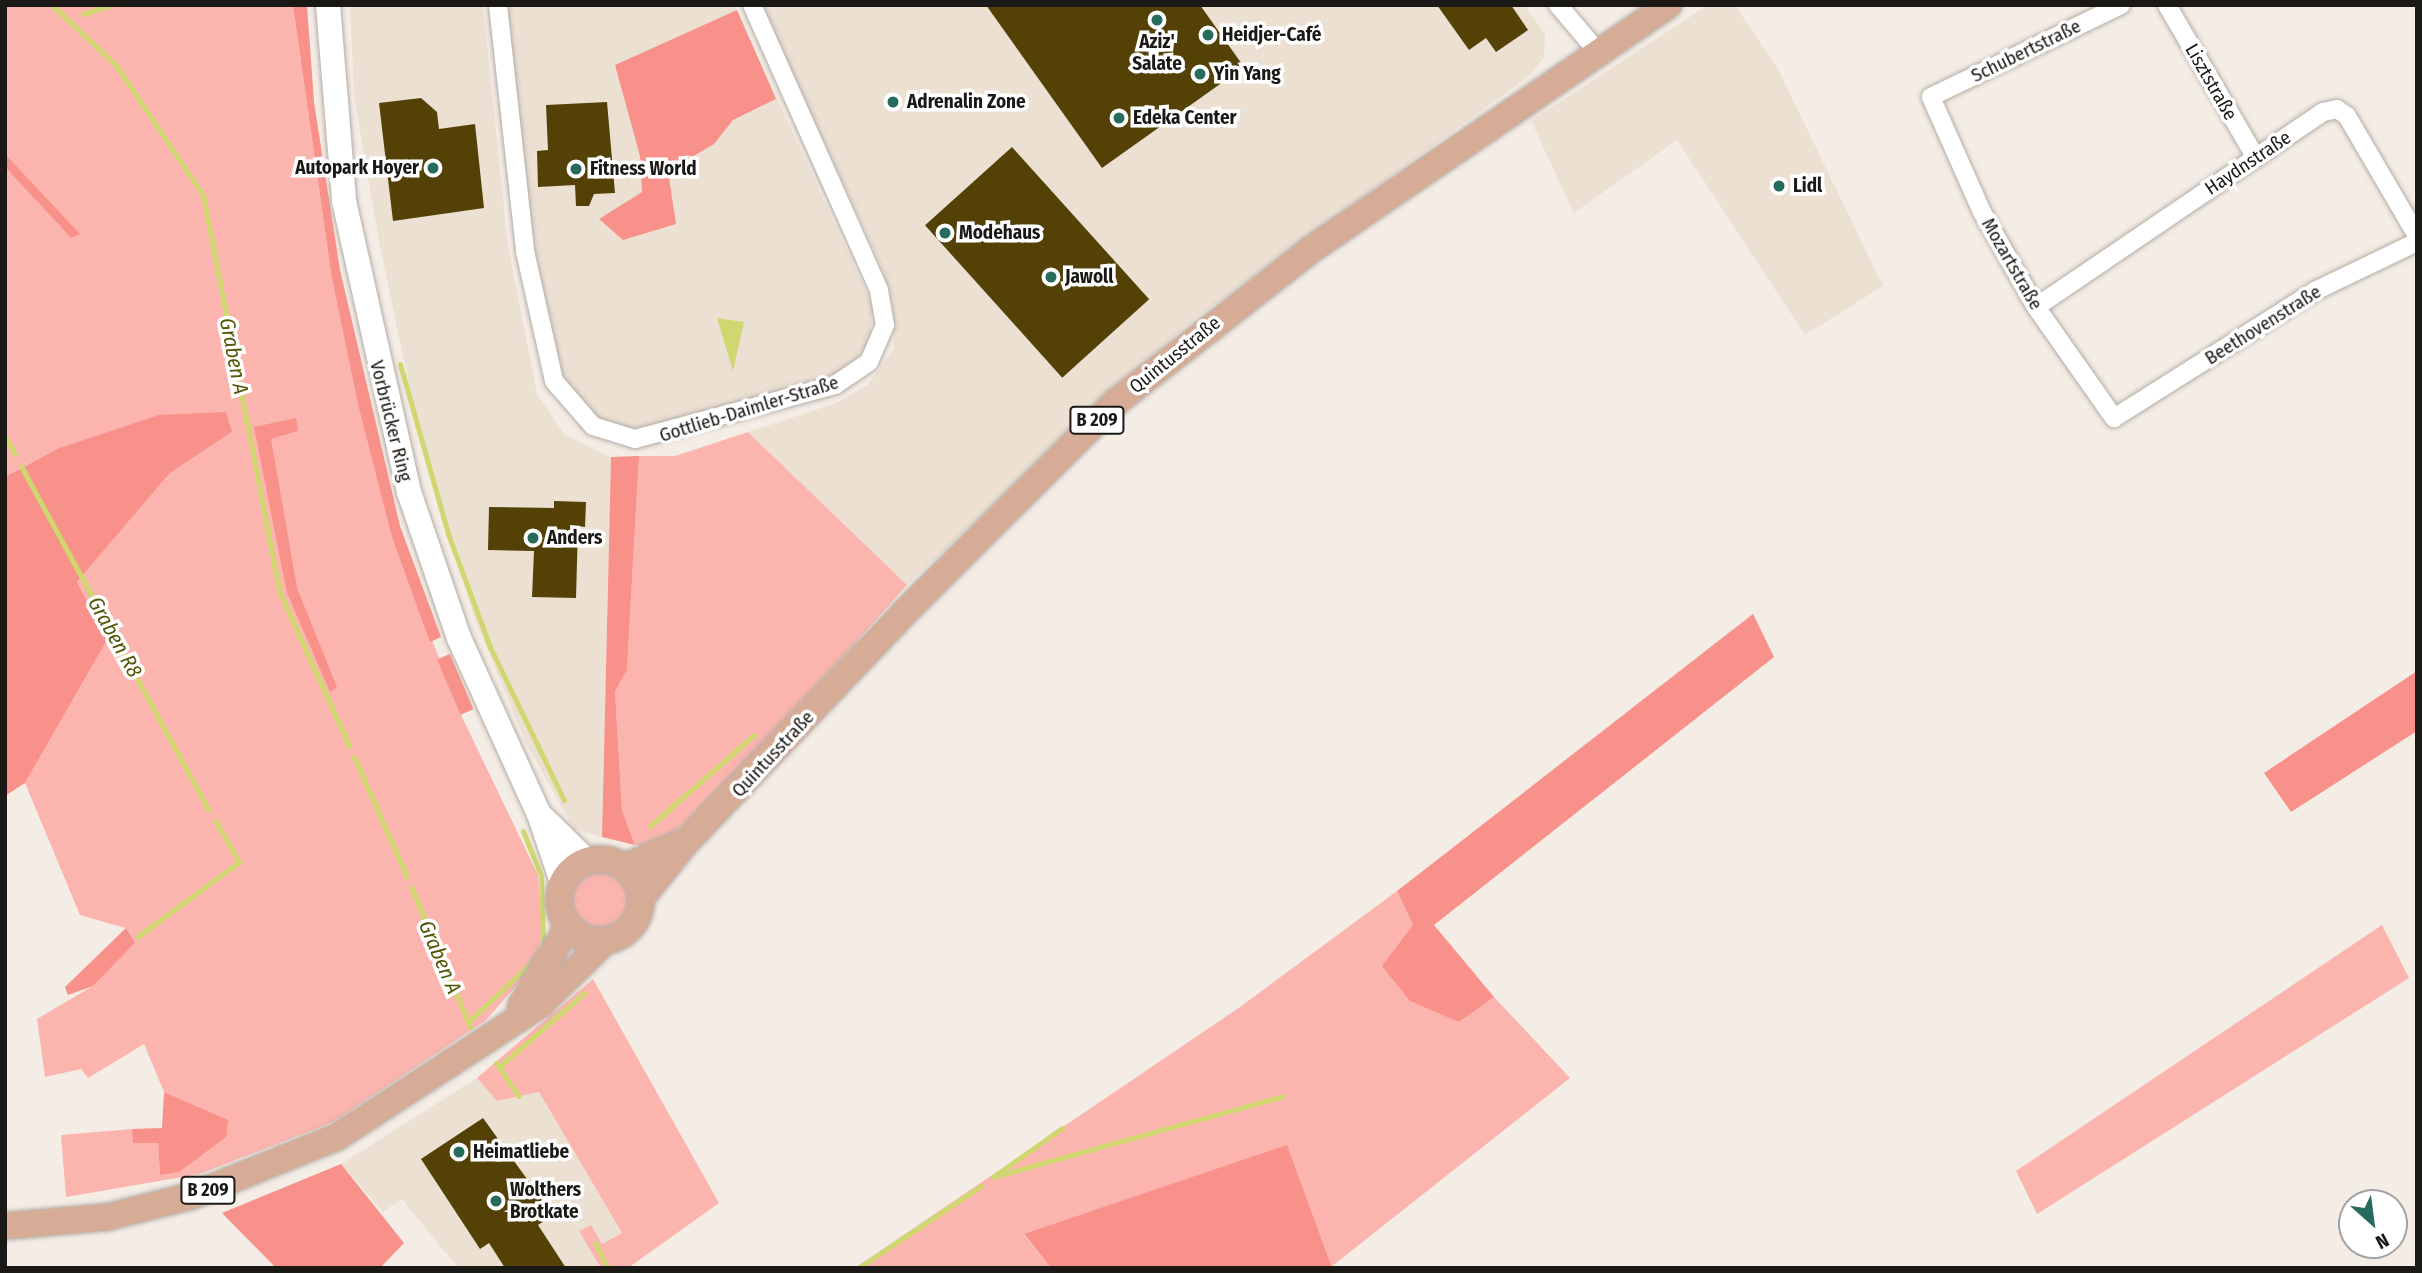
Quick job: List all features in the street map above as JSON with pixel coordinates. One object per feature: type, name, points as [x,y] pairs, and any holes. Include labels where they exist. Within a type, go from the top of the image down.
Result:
[{"type":"main road","name":"Vorbrücker Ring","points":[[328,5],[344,201],[390,420],[453,621],[539,814],[562,882]]},
{"type":"main road","name":"Quintusstraße","points":[[641,898],[687,841],[1025,487],[1116,402],[1312,249],[1669,5]]},
{"type":"main road","name":"Vorbrücker Ring","points":[[539,814],[587,861]]},
{"type":"main road","name":"Quintusstraße","points":[[624,867],[687,841]]},
{"type":"main road","points":[[605,941],[585,939],[568,927],[559,906],[562,882],[587,861],[624,867],[641,898]]},
{"type":"main road","name":"B 209","points":[[5,1226],[126,1213],[262,1170],[390,1107],[516,1016],[541,1004],[605,941],[627,931],[641,898]]},
{"type":"main road","name":"B 209","points":[[516,1016],[568,927]]},
{"type":"street","name":"Gottlieb-Daimler-Straße","points":[[498,5],[525,251],[554,380],[593,426],[635,439],[835,385],[855,376],[880,345],[885,325],[879,290],[752,5]]},
{"type":"street","points":[[1558,5],[1598,52]]},
{"type":"street","name":"Schubertstraße","points":[[1931,97],[2121,5]]},
{"type":"street","name":"Lisztstraße","points":[[2167,5],[2256,158]]},
{"type":"street","name":"Mozartstraße","points":[[1931,97],[1982,212],[2036,307],[2114,418]]},
{"type":"street","name":"Haydnstraße","points":[[2036,307],[2323,112],[2337,109],[2417,236]]},
{"type":"street","name":"Beethovenstraße","points":[[2114,418],[2315,291],[2417,243]]},
{"type":"shaded area","points":[[5,5],[293,5],[331,273],[392,537],[461,715],[538,875],[542,929],[538,961],[485,1021],[333,1122],[200,1174],[66,1197],[61,1135],[132,1129],[134,1143],[158,1143],[160,1175],[227,1120],[164,1092],[144,1044],[88,1078],[81,1069],[45,1077],[37,1019],[93,986],[135,943],[125,928],[80,915],[25,783],[107,640],[77,582],[170,473],[232,432],[57,449],[5,477],[5,167],[71,238],[79,234],[5,154]]},
{"type":"shaded area","points":[[293,5],[307,5],[314,102],[340,270],[400,526],[441,637],[430,642],[392,537],[358,404],[331,273]]},
{"type":"shaded area","points":[[350,5],[483,5],[508,246],[537,394],[565,435],[611,457],[602,837],[574,829],[526,743],[474,617],[418,426],[380,247],[354,96]]},
{"type":"shaded area","points":[[505,5],[734,5],[873,307],[869,342],[850,367],[824,385],[673,431],[613,433],[558,380],[528,243]]},
{"type":"shaded area","points":[[761,5],[1524,5],[1545,34],[1544,57],[1529,76],[1185,326],[907,585],[748,432],[836,403],[868,385],[894,348],[893,308],[882,267]]},
{"type":"shaded area","points":[[1708,5],[1735,5],[1778,69],[1883,286],[1805,335],[1677,140],[1574,213],[1531,121]]},
{"type":"shaded area","points":[[737,10],[776,99],[733,120],[714,144],[668,171],[676,224],[623,240],[599,219],[642,192],[640,156],[615,65]]},
{"type":"shaded area","points":[[5,154],[80,234],[71,238],[5,167]]},
{"type":"shaded area","points":[[717,318],[744,322],[733,371]]},
{"type":"shaded area","points":[[226,412],[232,432],[170,473],[77,582],[107,640],[25,783],[5,796],[5,477],[57,449],[159,415]]},
{"type":"shaded area","points":[[296,418],[298,431],[271,439],[297,588],[337,687],[330,692],[287,593],[254,427]]},
{"type":"shaded area","points":[[748,432],[907,585],[736,776],[688,823],[647,848],[635,845],[622,810],[615,691],[627,670],[639,456],[675,456]]},
{"type":"shaded area","points":[[639,456],[627,670],[615,691],[622,810],[635,845],[602,837],[611,457]]},
{"type":"shaded area","points":[[1753,614],[1774,657],[1434,925],[1494,997],[1459,1022],[1410,1001],[1382,966],[1413,925],[1397,891]]},
{"type":"shaded area","points":[[450,654],[473,709],[461,715],[437,659]]},
{"type":"shaded area","points":[[2417,671],[2417,731],[2291,812],[2264,773]]},
{"type":"shaded area","points":[[600,867],[623,877],[633,900],[623,923],[600,933],[577,923],[567,900],[577,877]]},
{"type":"shaded area","points":[[1397,891],[1459,1022],[1494,997],[1570,1078],[1331,1267],[1287,1146],[1024,1235],[1051,1268],[855,1268],[1240,1007]]},
{"type":"shaded area","points":[[2382,925],[2409,978],[2037,1214],[2016,1171]]},
{"type":"shaded area","points":[[126,928],[135,943],[93,986],[68,995],[65,987]]},
{"type":"shaded area","points":[[593,979],[719,1203],[628,1268],[601,1268],[579,1231],[591,1225],[602,1244],[622,1233],[539,1092],[497,1101],[477,1078]]},
{"type":"shaded area","points":[[477,1078],[497,1101],[539,1092],[622,1233],[602,1244],[580,1231],[601,1268],[458,1268],[402,1199],[383,1212],[341,1164]]},
{"type":"shaded area","points":[[164,1092],[228,1120],[226,1137],[179,1172],[160,1175],[158,1143],[133,1143],[132,1129],[162,1128]]},
{"type":"shaded area","points":[[1287,1145],[1332,1268],[1051,1268],[1024,1234]]},
{"type":"shaded area","points":[[341,1164],[404,1243],[380,1268],[276,1268],[222,1213]]},
{"type":"building","name":"Edeka Center","points":[[986,5],[1200,5],[1244,67],[1102,168]]},
{"type":"building","points":[[1437,5],[1511,5],[1528,30],[1496,52],[1486,38],[1469,50]]},
{"type":"building","name":"Autopark Hoyer","points":[[421,98],[437,112],[439,129],[475,124],[484,208],[393,221],[379,103]]},
{"type":"building","name":"Fitness World","points":[[607,102],[615,193],[594,194],[589,206],[576,206],[575,185],[538,187],[537,151],[548,150],[546,105]]},
{"type":"building","name":"Jawoll","points":[[1012,147],[1149,299],[1062,378],[925,225]]},
{"type":"building","name":"Anders","points":[[554,501],[586,502],[585,527],[578,526],[576,598],[532,597],[534,551],[488,550],[489,507],[554,508]]},
{"type":"building","name":"Wolthers Brotkate","points":[[483,1118],[553,1215],[538,1225],[566,1268],[505,1268],[489,1243],[480,1249],[421,1159]]},
{"type":"waterway","name":"Graben A","points":[[52,5],[116,65],[203,195],[280,593],[349,746]]},
{"type":"waterway","points":[[83,14],[111,5]]},
{"type":"waterway","points":[[400,364],[448,534],[490,647],[564,800]]},
{"type":"waterway","name":"Graben R8","points":[[5,436],[15,454]]},
{"type":"waterway","name":"Graben R8","points":[[21,466],[208,809]]},
{"type":"waterway","points":[[650,826],[754,735]]},
{"type":"waterway","name":"Graben A","points":[[354,757],[407,877]]},
{"type":"waterway","name":"Graben R8","points":[[137,937],[239,862],[215,820]]},
{"type":"waterway","points":[[523,831],[541,876],[543,945]]},
{"type":"waterway","name":"Graben A","points":[[411,887],[470,1027]]},
{"type":"waterway","points":[[468,1022],[535,959]]},
{"type":"waterway","points":[[499,1067],[584,993]]},
{"type":"waterway","name":"Graben A","points":[[496,1063],[518,1096]]},
{"type":"waterway","points":[[993,1177],[1283,1096]]},
{"type":"waterway","points":[[996,1175],[1062,1128]]},
{"type":"waterway","points":[[858,1268],[981,1186]]},
{"type":"waterway","name":"Graben A","points":[[595,1243],[608,1268]]},
{"type":"place","name":"Aziz' Salate","points":[[1157,20]]},
{"type":"place","name":"Heidjer-Café","points":[[1208,35]]},
{"type":"place","name":"Yin Yang","points":[[1200,74]]},
{"type":"place","name":"Adrenalin Zone","points":[[893,102]]},
{"type":"place","name":"Edeka Center","points":[[1119,118]]},
{"type":"place","name":"Autopark Hoyer","points":[[433,168]]},
{"type":"place","name":"Fitness World","points":[[576,169]]},
{"type":"place","name":"Lidl","points":[[1779,186]]},
{"type":"place","name":"Modehaus","points":[[945,233]]},
{"type":"place","name":"Jawoll","points":[[1051,277]]},
{"type":"place","name":"Anders","points":[[533,538]]},
{"type":"place","name":"Heimatliebe","points":[[459,1152]]},
{"type":"place","name":"Wolthers Brotkate","points":[[496,1201]]}]
